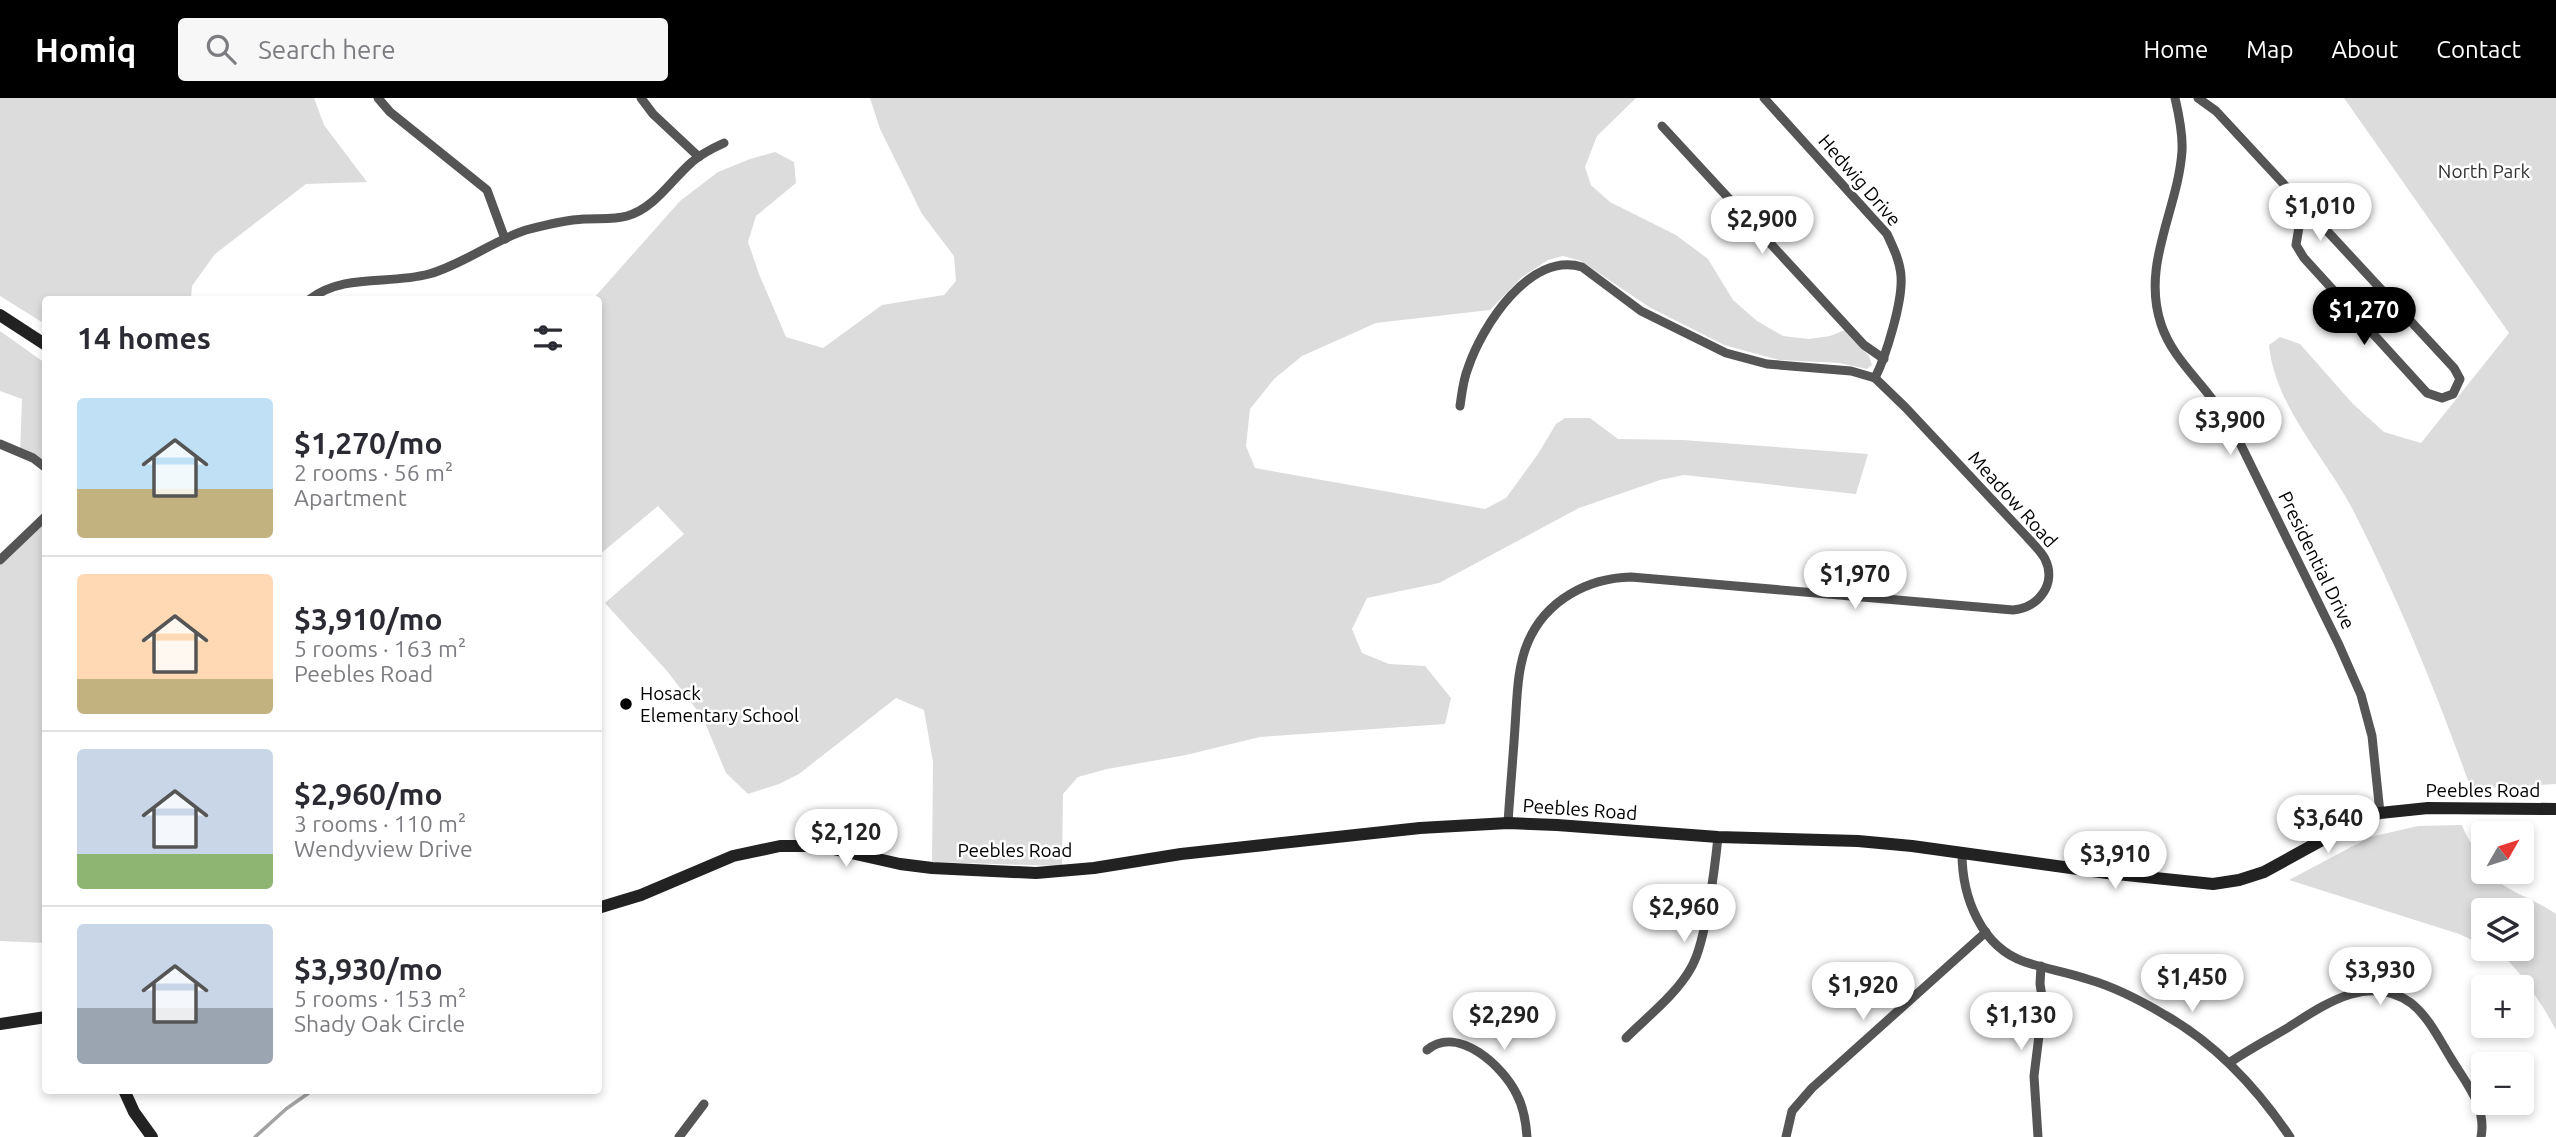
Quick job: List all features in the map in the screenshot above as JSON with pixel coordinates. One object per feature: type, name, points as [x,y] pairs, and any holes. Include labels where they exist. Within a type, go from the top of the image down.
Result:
[{"type":"street","points":[[378,98],[390,112],[488,190],[505,239]]},
{"type":"street","points":[[641,98],[653,114],[699,157]]},
{"type":"street","name":"Hedwig Drive","points":[[1764,98],[1887,234],[1896,255],[1902,277],[1884,359],[1874,378]]},
{"type":"street","name":"Presidential Drive","points":[[2175,98],[2181,123],[2182,149],[2156,267],[2158,313],[2172,348],[2220,409],[2238,439],[2349,665],[2366,710],[2372,736],[2380,813]]},
{"type":"street","points":[[2198,98],[2216,111],[2303,203],[2454,368],[2459,379],[2452,394],[2448,397],[2435,397],[2427,393],[2298,252],[2296,245],[2303,203]]},
{"type":"street","points":[[1662,126],[1864,345],[1884,359]]},
{"type":"street","points":[[314,296],[321,291],[350,282],[402,279],[429,274],[469,259],[505,239],[547,224],[625,217],[656,199],[699,157],[724,143]]},
{"type":"street","name":"Meadow Road","points":[[1460,405],[1472,356],[1502,306],[1517,289],[1549,267],[1562,264],[1582,267],[1641,311],[1726,353],[1767,364],[1852,370],[1874,378],[1906,408],[2042,554],[2049,573],[2047,587],[2039,599],[2028,607],[2013,610],[1631,577],[1613,577],[1593,582],[1560,600],[1548,611],[1527,642],[1518,685],[1508,823]]},
{"type":"street","points":[[0,316],[42,342]]},
{"type":"street","points":[[0,444],[33,458],[42,465]]},
{"type":"street","points":[[0,560],[42,520]]},
{"type":"street","name":"Peebles Road","points":[[602,907],[641,895],[733,856],[780,846],[820,846],[900,864],[932,868],[1036,873],[1420,828],[1508,823],[1718,837],[1858,841],[2186,882],[2227,882],[2264,872],[2344,828],[2380,813],[2428,807],[2556,809]]},
{"type":"street","points":[[1626,1038],[1669,996],[1692,966],[1704,922],[1718,837]]},
{"type":"street","points":[[1962,853],[1968,895],[1986,932],[1998,946],[2041,966],[2086,978],[2139,1000],[2184,1026],[2229,1063],[2266,1104],[2290,1137]]},
{"type":"street","points":[[1786,1137],[1792,1111],[1812,1088],[1986,932]]},
{"type":"street","points":[[2038,1137],[2034,1076],[2043,1003],[2041,966]]},
{"type":"street","points":[[2229,1063],[2337,998],[2358,991],[2388,993],[2409,1002],[2428,1022],[2477,1101],[2483,1117],[2481,1137]]},
{"type":"street","points":[[0,1024],[42,1018]]},
{"type":"street","points":[[1427,1050],[1441,1042],[1452,1041],[1474,1050],[1497,1066],[1518,1096],[1527,1137]]},
{"type":"street","points":[[126,1094],[134,1112],[152,1137]]},
{"type":"street","points":[[679,1137],[704,1104]]},
{"type":"green space","points":[[0,98],[314,98],[324,125],[367,182],[306,184],[215,254],[192,286],[191,296],[42,296],[42,322],[0,296]]},
{"type":"green space","points":[[870,98],[1636,98],[1597,136],[1585,167],[1591,185],[1610,202],[1676,235],[1708,259],[1733,300],[1757,321],[1783,336],[1809,339],[1830,336],[1845,330],[1869,356],[1872,365],[1867,369],[1839,363],[1779,360],[1724,345],[1649,307],[1581,261],[1563,256],[1548,260],[1522,277],[1490,310],[1376,323],[1302,356],[1274,379],[1250,409],[1246,446],[1255,468],[1485,509],[1506,498],[1556,424],[1565,418],[1590,418],[1618,439],[1683,440],[1868,454],[1856,494],[1684,475],[1660,480],[1579,508],[1439,583],[1367,598],[1352,629],[1362,653],[1389,664],[1425,666],[1451,698],[1445,724],[1260,737],[1078,777],[1063,794],[1062,866],[932,862],[933,762],[924,710],[896,698],[799,774],[748,794],[726,773],[703,718],[667,671],[605,603],[684,534],[658,506],[602,553],[602,296],[596,296],[680,201],[718,172],[775,152],[794,162],[796,183],[756,216],[748,242],[786,337],[823,348],[882,305],[944,295],[956,281],[954,256],[922,214],[880,129]]},
{"type":"green space","name":"North Park","points":[[2344,98],[2556,98],[2556,784],[2471,789],[2431,683],[2386,578],[2342,490],[2291,410],[2273,368],[2269,345],[2280,337],[2300,344],[2353,404],[2384,432],[2421,443],[2509,333]]},
{"type":"green space","points":[[0,331],[42,361],[42,466],[20,453],[22,399],[0,391]]},
{"type":"green space","points":[[42,519],[42,943],[0,941],[0,560]]},
{"type":"green space","points":[[2462,825],[2471,844],[2471,884],[2502,884],[2527,898],[2471,898],[2471,940],[2289,880],[2370,837],[2418,826]]},
{"type":"green space","points":[[2534,902],[2556,914],[2556,1030],[2534,994],[2534,975],[2520,975],[2510,962],[2534,961]]},
{"type":"waterway","points":[[255,1137],[307,1094]]},
{"type":"place","name":"Hosack Elementary School","points":[[626,704]]}]
